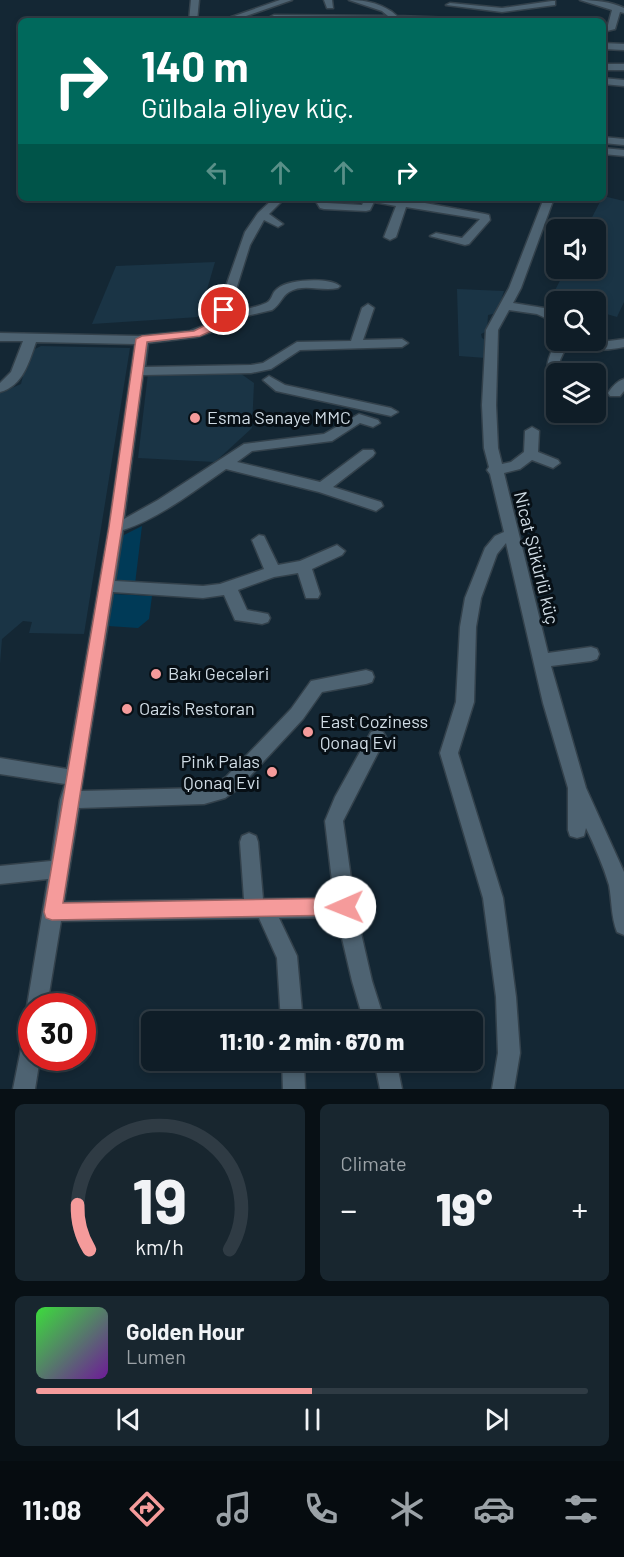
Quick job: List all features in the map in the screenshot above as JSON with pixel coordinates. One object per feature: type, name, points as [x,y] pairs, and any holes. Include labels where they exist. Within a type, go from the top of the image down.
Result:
[{"type":"street","points":[[195,0],[196,18]]},
{"type":"street","points":[[233,18],[288,0]]},
{"type":"street","points":[[353,0],[385,9],[396,18]]},
{"type":"street","points":[[584,0],[620,9],[612,27],[606,28]]},
{"type":"street","points":[[453,18],[452,3],[492,10],[552,3]]},
{"type":"street","points":[[274,17],[324,18]]},
{"type":"street","points":[[606,46],[624,47]]},
{"type":"street","points":[[606,67],[624,68]]},
{"type":"street","points":[[606,81],[624,82]]},
{"type":"street","points":[[606,141],[624,142]]},
{"type":"street","points":[[606,151],[624,153]]},
{"type":"street","points":[[0,337],[142,339],[196,334],[212,327],[220,318],[245,239],[262,215],[277,201]]},
{"type":"street","points":[[321,201],[324,206],[360,210],[366,208],[369,201]]},
{"type":"street","points":[[395,201],[485,217],[485,220],[465,242],[436,236]]},
{"type":"street","name":"Nicat Şükürlü küç","points":[[548,201],[506,306],[492,330],[489,405],[494,470],[577,788],[611,861],[619,888],[624,925]]},
{"type":"street","points":[[390,237],[403,202]]},
{"type":"street","points":[[262,215],[278,224]]},
{"type":"street","points":[[220,318],[268,307],[275,303],[281,291],[297,284],[334,286]]},
{"type":"street","points":[[506,306],[546,314]]},
{"type":"street","points":[[356,344],[368,308]]},
{"type":"street","points":[[0,388],[18,373],[31,337]]},
{"type":"street","points":[[39,993],[69,800],[116,527],[142,339]]},
{"type":"street","points":[[138,371],[251,369],[279,360],[297,346],[402,343]]},
{"type":"street","points":[[606,344],[624,343]]},
{"type":"street","points":[[251,369],[281,388],[392,412]]},
{"type":"street","points":[[269,380],[318,387]]},
{"type":"street","points":[[116,527],[132,522],[163,504],[222,463],[257,444],[327,438],[356,419],[374,423]]},
{"type":"street","points":[[531,454],[532,430]]},
{"type":"street","points":[[322,488],[368,453]]},
{"type":"street","points":[[494,470],[515,466],[531,454]]},
{"type":"street","points":[[531,454],[553,463]]},
{"type":"street","points":[[222,463],[322,488],[376,506]]},
{"type":"street","points":[[502,1089],[509,1053],[506,997],[493,898],[449,761],[449,753],[465,702],[468,627],[473,598],[490,552],[500,540],[510,535]]},
{"type":"street","points":[[259,540],[273,572]]},
{"type":"street","points":[[106,586],[203,592],[303,566],[337,551]]},
{"type":"street","points":[[303,566],[312,594]]},
{"type":"street","points":[[229,587],[241,616],[262,618]]},
{"type":"street","points":[[542,661],[591,654]]},
{"type":"street","points":[[69,800],[204,796],[219,792],[232,783],[297,714],[317,686],[366,677]]},
{"type":"street","points":[[372,1011],[362,981],[345,907],[334,821],[340,803],[377,737]]},
{"type":"street","points":[[0,766],[74,778]]},
{"type":"street","points":[[577,788],[578,830]]},
{"type":"street","points":[[249,842],[261,908],[287,956],[291,1011]]},
{"type":"street","points":[[0,875],[58,869]]},
{"type":"street","points":[[52,912],[345,907]]},
{"type":"street","points":[[24,1089],[27,1071]]},
{"type":"street","points":[[293,1071],[294,1089]]},
{"type":"street","points":[[388,1071],[391,1089]]},
{"type":"shaded area","points":[[606,197],[624,201],[624,302],[617,317],[606,314],[606,291],[555,291],[561,279],[606,279],[606,219],[591,219],[600,201],[606,201]]},
{"type":"shaded area","points":[[215,262],[199,317],[92,324],[116,266]]},
{"type":"shaded area","points":[[457,289],[504,291],[497,313],[488,315],[487,331],[481,334],[482,338],[487,341],[486,358],[459,356]]},
{"type":"shaded area","points":[[41,346],[130,348],[84,634],[29,633],[32,622],[23,621],[2,639],[0,664],[0,393],[21,384],[29,352]]},
{"type":"shaded area","points":[[237,371],[254,383],[252,428],[215,462],[138,458],[148,373]]},
{"type":"shaded area","points":[[142,526],[135,584],[114,584],[120,537]]},
{"type":"shaded area","points":[[112,594],[152,596],[149,619],[138,628],[108,626]]},
{"type":"place","name":"Esma Sənaye MMC","points":[[195,418]]},
{"type":"place","name":"Bakı Gecələri","points":[[156,674]]},
{"type":"place","name":"Oazis Restoran","points":[[127,709]]},
{"type":"place","name":"East Coziness Qonaq Evi","points":[[308,732]]},
{"type":"place","name":"Pink Palas Qonaq Evi","points":[[272,772]]},
{"type":"route","points":[[224,310],[212,327],[196,334],[142,339],[116,527],[52,912],[345,907]]}]
